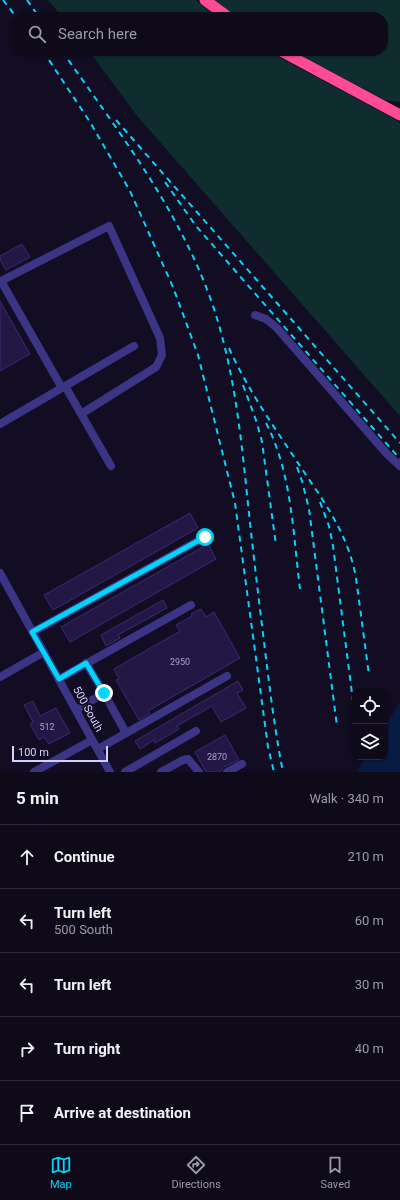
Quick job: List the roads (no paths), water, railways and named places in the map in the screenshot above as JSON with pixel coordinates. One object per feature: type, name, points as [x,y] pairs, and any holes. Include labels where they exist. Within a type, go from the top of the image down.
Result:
[{"type":"highway","points":[[205,0],[221,12]]},
{"type":"highway","points":[[290,56],[400,115]]},
{"type":"street","points":[[81,414],[156,367],[162,355],[160,338],[109,226],[1,282],[111,466]]},
{"type":"street","points":[[255,315],[266,319],[277,328],[387,454],[400,466]]},
{"type":"street","points":[[0,424],[134,346]]},
{"type":"street","points":[[32,632],[205,537]]},
{"type":"street","name":"500 South","points":[[0,573],[110,772]]},
{"type":"street","points":[[59,679],[191,605]]},
{"type":"street","points":[[0,678],[44,652]]},
{"type":"street","points":[[86,663],[126,733]]},
{"type":"street","points":[[98,749],[227,676]]},
{"type":"street","points":[[76,710],[104,693]]},
{"type":"street","points":[[125,772],[196,731]]},
{"type":"street","points":[[34,772],[92,740]]},
{"type":"street","points":[[161,772],[183,760],[188,759],[198,772]]},
{"type":"street","points":[[227,772],[242,764]]},
{"type":"water","points":[[400,702],[400,772],[357,772],[364,760],[388,760],[388,722]]},
{"type":"railway","points":[[3,0],[12,12]]},
{"type":"railway","points":[[27,0],[35,12]]},
{"type":"railway","points":[[46,56],[90,122],[130,191],[173,287],[198,355],[235,503],[268,747],[274,772]]},
{"type":"railway","points":[[66,56],[146,172],[165,203],[183,235],[198,268],[220,327],[236,402],[269,681],[283,772]]},
{"type":"railway","points":[[116,120],[400,443]]},
{"type":"railway","points":[[165,182],[196,226],[400,459]]},
{"type":"railway","points":[[229,348],[255,397],[330,511],[343,536],[353,563],[356,578],[369,675]]},
{"type":"railway","points":[[243,385],[257,423],[262,442],[276,545]]},
{"type":"railway","points":[[266,423],[275,442],[286,483],[293,525],[300,589]]},
{"type":"railway","points":[[297,467],[309,509],[337,726]]},
{"type":"railway","points":[[320,502],[329,526],[333,546],[352,693]]}]
